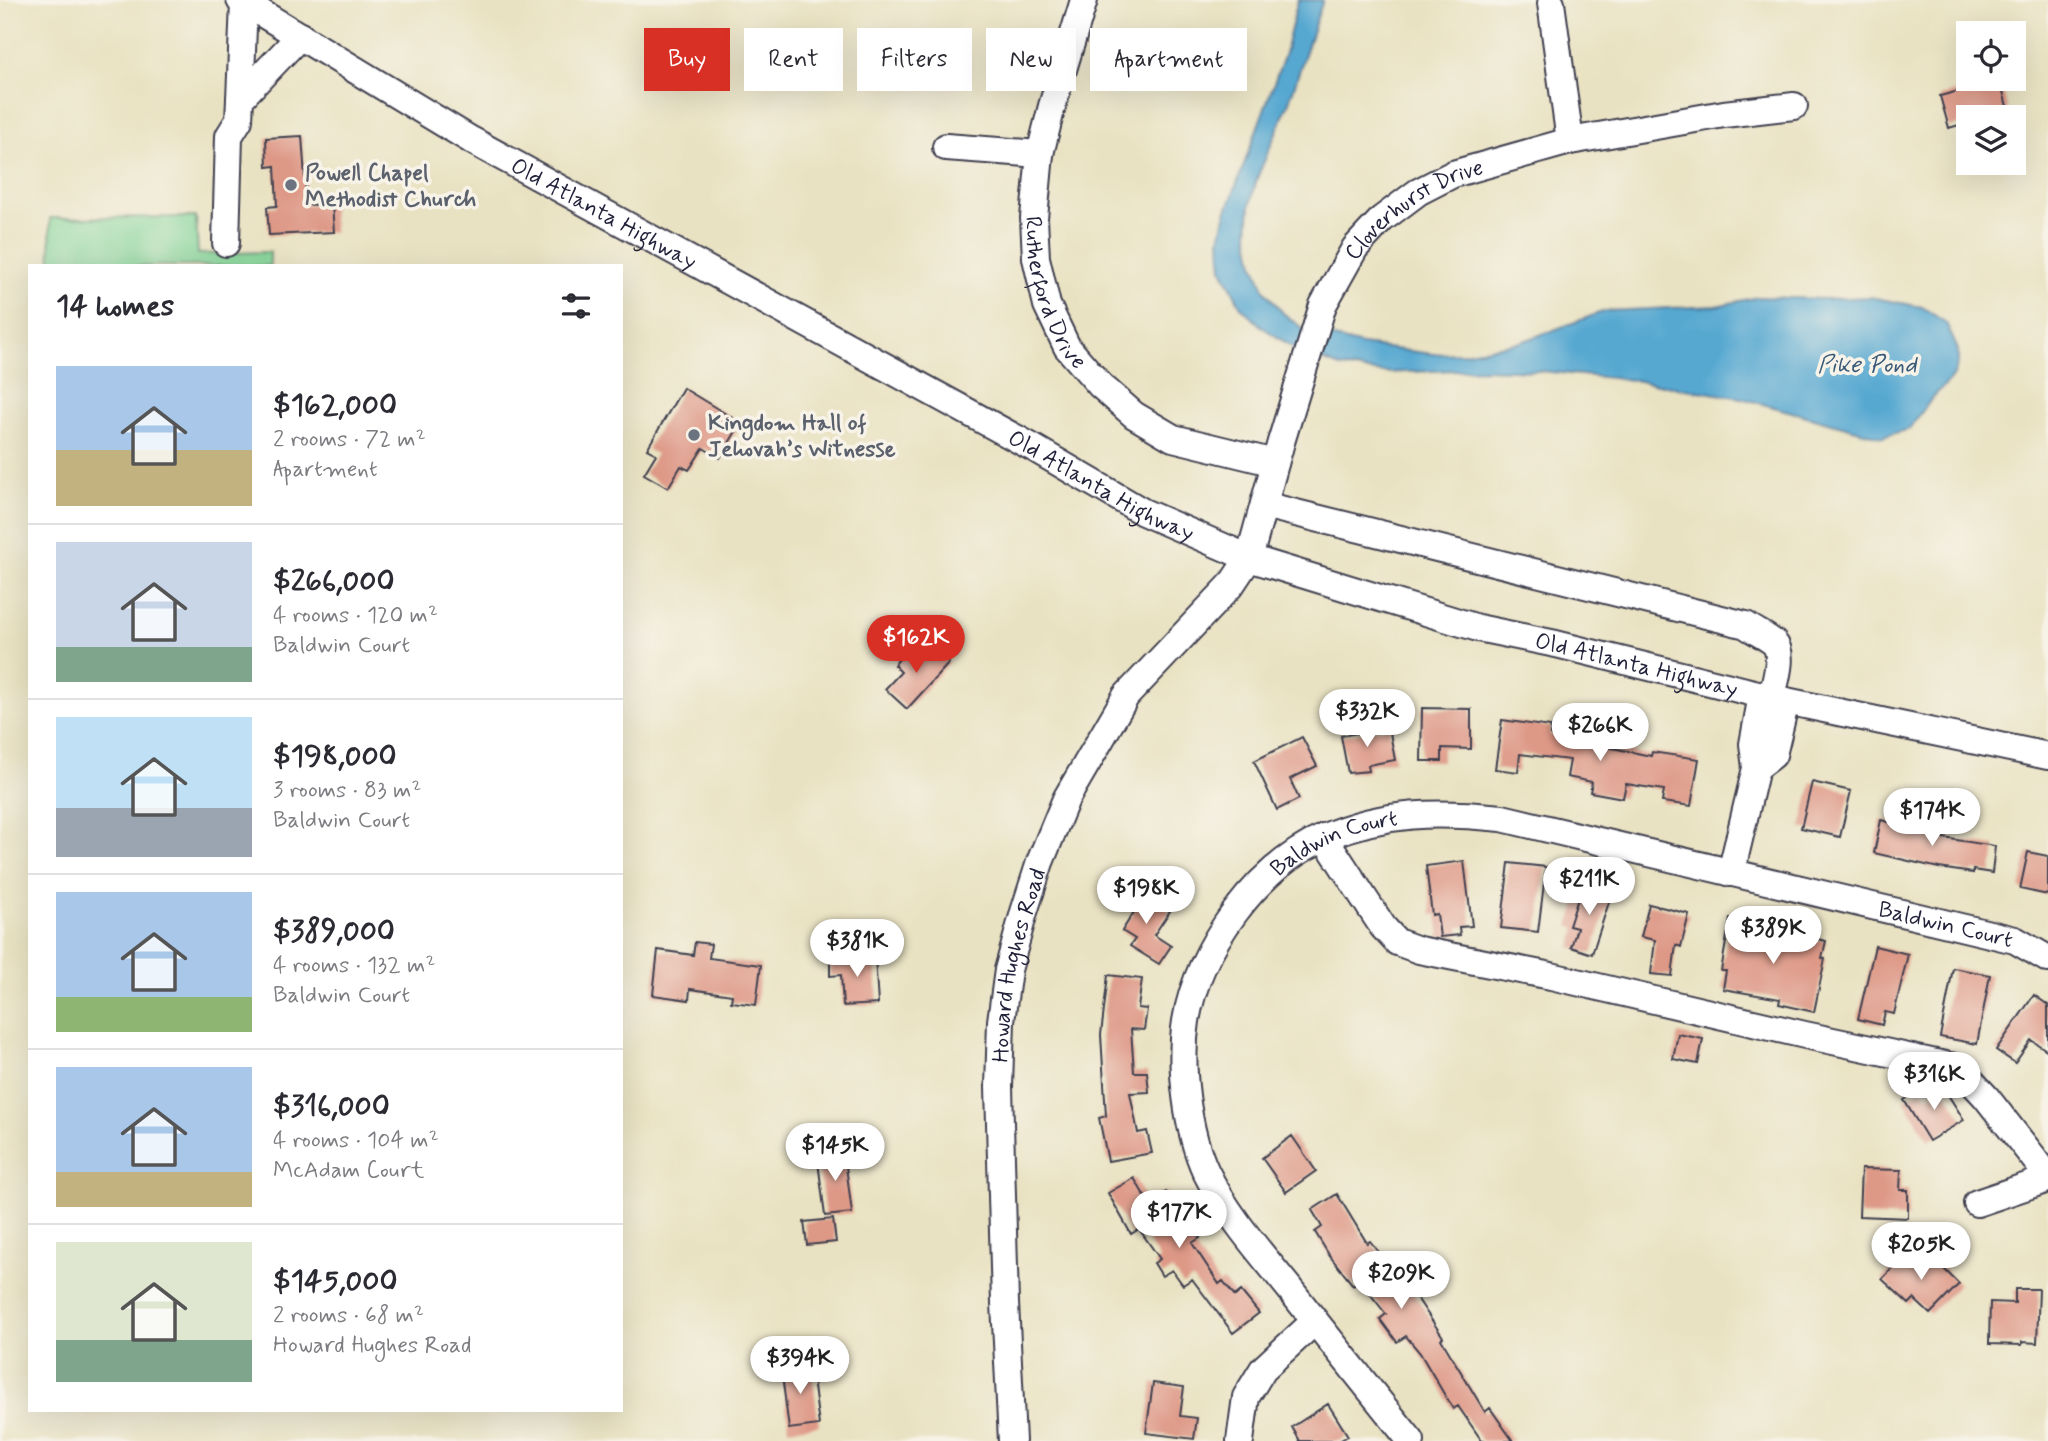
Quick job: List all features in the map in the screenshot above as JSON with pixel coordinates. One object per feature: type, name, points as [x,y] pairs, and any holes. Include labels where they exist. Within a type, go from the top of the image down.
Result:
[{"type":"street","name":"Rutherford Drive","points":[[1084,0],[1040,155],[1034,218],[1036,258],[1047,305],[1067,347],[1100,385],[1134,415],[1173,438],[1275,463]]},
{"type":"street","points":[[226,243],[229,136],[239,120],[242,1]]},
{"type":"street","name":"Old Atlanta Highway","points":[[242,1],[471,140],[1032,447],[1143,512],[1249,558],[1478,628],[1556,644],[1773,698],[2048,756]]},
{"type":"street","points":[[1551,3],[1570,141]]},
{"type":"street","points":[[240,99],[300,36]]},
{"type":"street","name":"Cloverhurst Drive","points":[[1249,558],[1323,305],[1355,248],[1382,219],[1418,192],[1453,174],[1570,141],[1724,114],[1794,106]]},
{"type":"street","points":[[946,147],[1040,155]]},
{"type":"street","points":[[1264,505],[1745,625],[1773,643],[1779,656],[1773,698],[1773,755],[1756,768],[1731,873]]},
{"type":"street","name":"Howard Hughes Road","points":[[1012,1441],[999,1112],[1001,1021],[1011,959],[1040,862],[1066,799],[1094,748],[1126,696],[1231,585],[1249,558]]},
{"type":"street","name":"Baldwin Court","points":[[1411,1441],[1229,1214],[1205,1169],[1190,1120],[1183,1072],[1186,1020],[1200,973],[1219,935],[1249,893],[1279,866],[1324,837],[1390,817],[1448,813],[1502,818],[2015,940],[2048,959]]},
{"type":"street","points":[[1324,837],[1383,927],[1397,943],[1959,1069],[1986,1097],[2048,1177],[1977,1203]]},
{"type":"street","points":[[1240,1441],[1246,1397],[1263,1369],[1315,1321]]},
{"type":"green space","points":[[196,217],[198,254],[270,252],[270,264],[51,264],[50,218]]},
{"type":"water","name":"Pike Pond","points":[[1298,0],[1323,0],[1289,102],[1257,178],[1250,205],[1248,234],[1254,264],[1265,291],[1283,313],[1306,331],[1362,345],[1433,354],[1463,353],[1521,342],[1605,311],[1716,306],[1758,297],[1870,297],[1922,307],[1946,323],[1958,350],[1958,364],[1953,377],[1933,397],[1909,429],[1882,437],[1741,398],[1633,380],[1540,371],[1484,369],[1382,373],[1340,367],[1300,352],[1262,327],[1241,307],[1222,269],[1220,239],[1225,216],[1285,53]]},
{"type":"building","points":[[1959,91],[2003,91],[2007,105],[1956,105],[1956,126],[1949,128],[1940,96]]},
{"type":"building","name":"Powell Chapel Methodist Church","points":[[302,136],[307,205],[332,204],[334,232],[269,235],[267,207],[277,206],[275,166],[267,167],[266,138]]},
{"type":"building","name":"Kingdom Hall of Jehovah’s Witnesse","points":[[683,388],[741,423],[720,458],[703,448],[689,470],[681,466],[668,488],[644,474],[656,454],[647,449]]},
{"type":"building","points":[[927,643],[949,663],[907,709],[885,689],[901,672],[894,665],[905,652],[912,659]]},
{"type":"building","points":[[1422,708],[1471,709],[1471,749],[1442,748],[1442,761],[1421,761]]},
{"type":"building","points":[[1502,720],[1551,727],[1550,735],[1651,756],[1652,752],[1699,759],[1691,806],[1662,802],[1664,790],[1626,784],[1623,798],[1590,792],[1592,782],[1567,777],[1570,760],[1520,754],[1518,772],[1495,769]]},
{"type":"building","points":[[1389,727],[1395,760],[1368,765],[1369,771],[1348,773],[1341,736]]},
{"type":"building","points":[[1302,737],[1317,766],[1290,779],[1299,799],[1277,810],[1254,761]]},
{"type":"building","points":[[1812,782],[1851,791],[1840,837],[1801,828]]},
{"type":"building","points":[[1907,814],[1928,818],[1924,835],[1995,846],[1992,873],[1939,868],[1874,853],[1881,820],[1904,826]]},
{"type":"building","points":[[2028,852],[2048,856],[2048,895],[2020,889]]},
{"type":"building","points":[[1464,861],[1472,926],[1459,927],[1460,935],[1440,937],[1437,914],[1432,915],[1426,866]]},
{"type":"building","points":[[1509,863],[1546,867],[1538,932],[1501,928]]},
{"type":"building","points":[[1583,883],[1612,893],[1592,954],[1571,947],[1577,928],[1569,926]]},
{"type":"building","points":[[1135,889],[1170,911],[1154,935],[1171,946],[1159,964],[1130,946],[1135,939],[1122,931],[1134,912],[1124,906]]},
{"type":"building","points":[[1649,904],[1689,914],[1681,947],[1676,945],[1672,976],[1651,974],[1655,940],[1641,937]]},
{"type":"building","points":[[1730,919],[1768,925],[1766,940],[1801,947],[1804,936],[1826,941],[1814,1012],[1779,1004],[1780,999],[1723,989],[1726,971],[1721,971]]},
{"type":"building","points":[[695,942],[711,944],[709,958],[761,965],[756,1005],[731,1002],[732,995],[690,989],[689,1000],[653,995],[658,950],[693,955]]},
{"type":"building","points":[[1875,946],[1908,954],[1894,1014],[1885,1012],[1882,1025],[1858,1019]]},
{"type":"building","points":[[875,956],[878,1004],[843,1006],[841,975],[830,976],[830,958]]},
{"type":"building","points":[[1953,968],[1990,975],[1977,1044],[1940,1037]]},
{"type":"building","points":[[1108,975],[1142,979],[1138,1008],[1147,1009],[1144,1030],[1131,1029],[1134,1072],[1147,1072],[1149,1092],[1130,1093],[1138,1133],[1147,1131],[1152,1153],[1108,1161],[1099,1118],[1106,1116],[1101,1035]]},
{"type":"building","points":[[2034,995],[2048,1005],[2048,1051],[2031,1040],[2015,1063],[1996,1050]]},
{"type":"building","points":[[1678,1034],[1703,1039],[1698,1064],[1673,1059]]},
{"type":"building","points":[[1943,1087],[1964,1120],[1929,1141],[1904,1100],[1922,1089],[1927,1097]]},
{"type":"building","points":[[1292,1136],[1316,1171],[1286,1192],[1262,1158]]},
{"type":"building","points":[[844,1150],[852,1213],[825,1216],[817,1154]]},
{"type":"building","points":[[1861,1169],[1901,1170],[1900,1190],[1908,1190],[1908,1218],[1859,1216]]},
{"type":"building","points":[[1134,1178],[1148,1202],[1166,1192],[1183,1222],[1187,1219],[1200,1238],[1192,1243],[1219,1284],[1223,1281],[1235,1296],[1241,1291],[1259,1313],[1233,1333],[1192,1279],[1183,1285],[1172,1270],[1162,1276],[1154,1263],[1160,1259],[1139,1229],[1131,1234],[1108,1193]]},
{"type":"building","points":[[1337,1194],[1367,1243],[1370,1241],[1390,1266],[1397,1261],[1407,1274],[1403,1277],[1443,1337],[1441,1339],[1485,1412],[1490,1408],[1513,1441],[1482,1441],[1458,1406],[1453,1409],[1420,1353],[1406,1336],[1397,1342],[1380,1319],[1386,1314],[1359,1280],[1353,1285],[1329,1255],[1315,1232],[1322,1227],[1312,1210]]},
{"type":"building","points":[[833,1219],[836,1242],[807,1245],[804,1222]]},
{"type":"building","points":[[1911,1249],[1929,1267],[1935,1260],[1959,1284],[1930,1314],[1914,1299],[1909,1304],[1882,1279]]},
{"type":"building","points":[[2015,1289],[2039,1289],[2037,1343],[1989,1344],[1990,1302],[2015,1303]]},
{"type":"building","points":[[811,1364],[819,1425],[789,1429],[781,1367]]},
{"type":"building","points":[[1153,1383],[1184,1387],[1180,1416],[1197,1418],[1194,1439],[1146,1433]]},
{"type":"building","points":[[1328,1404],[1348,1436],[1339,1441],[1300,1441],[1292,1427]]},
{"type":"place","name":"Powell Chapel Methodist Church","points":[[291,185]]},
{"type":"place","name":"Kingdom Hall of Jehovah’s Witnesse","points":[[694,435]]}]
